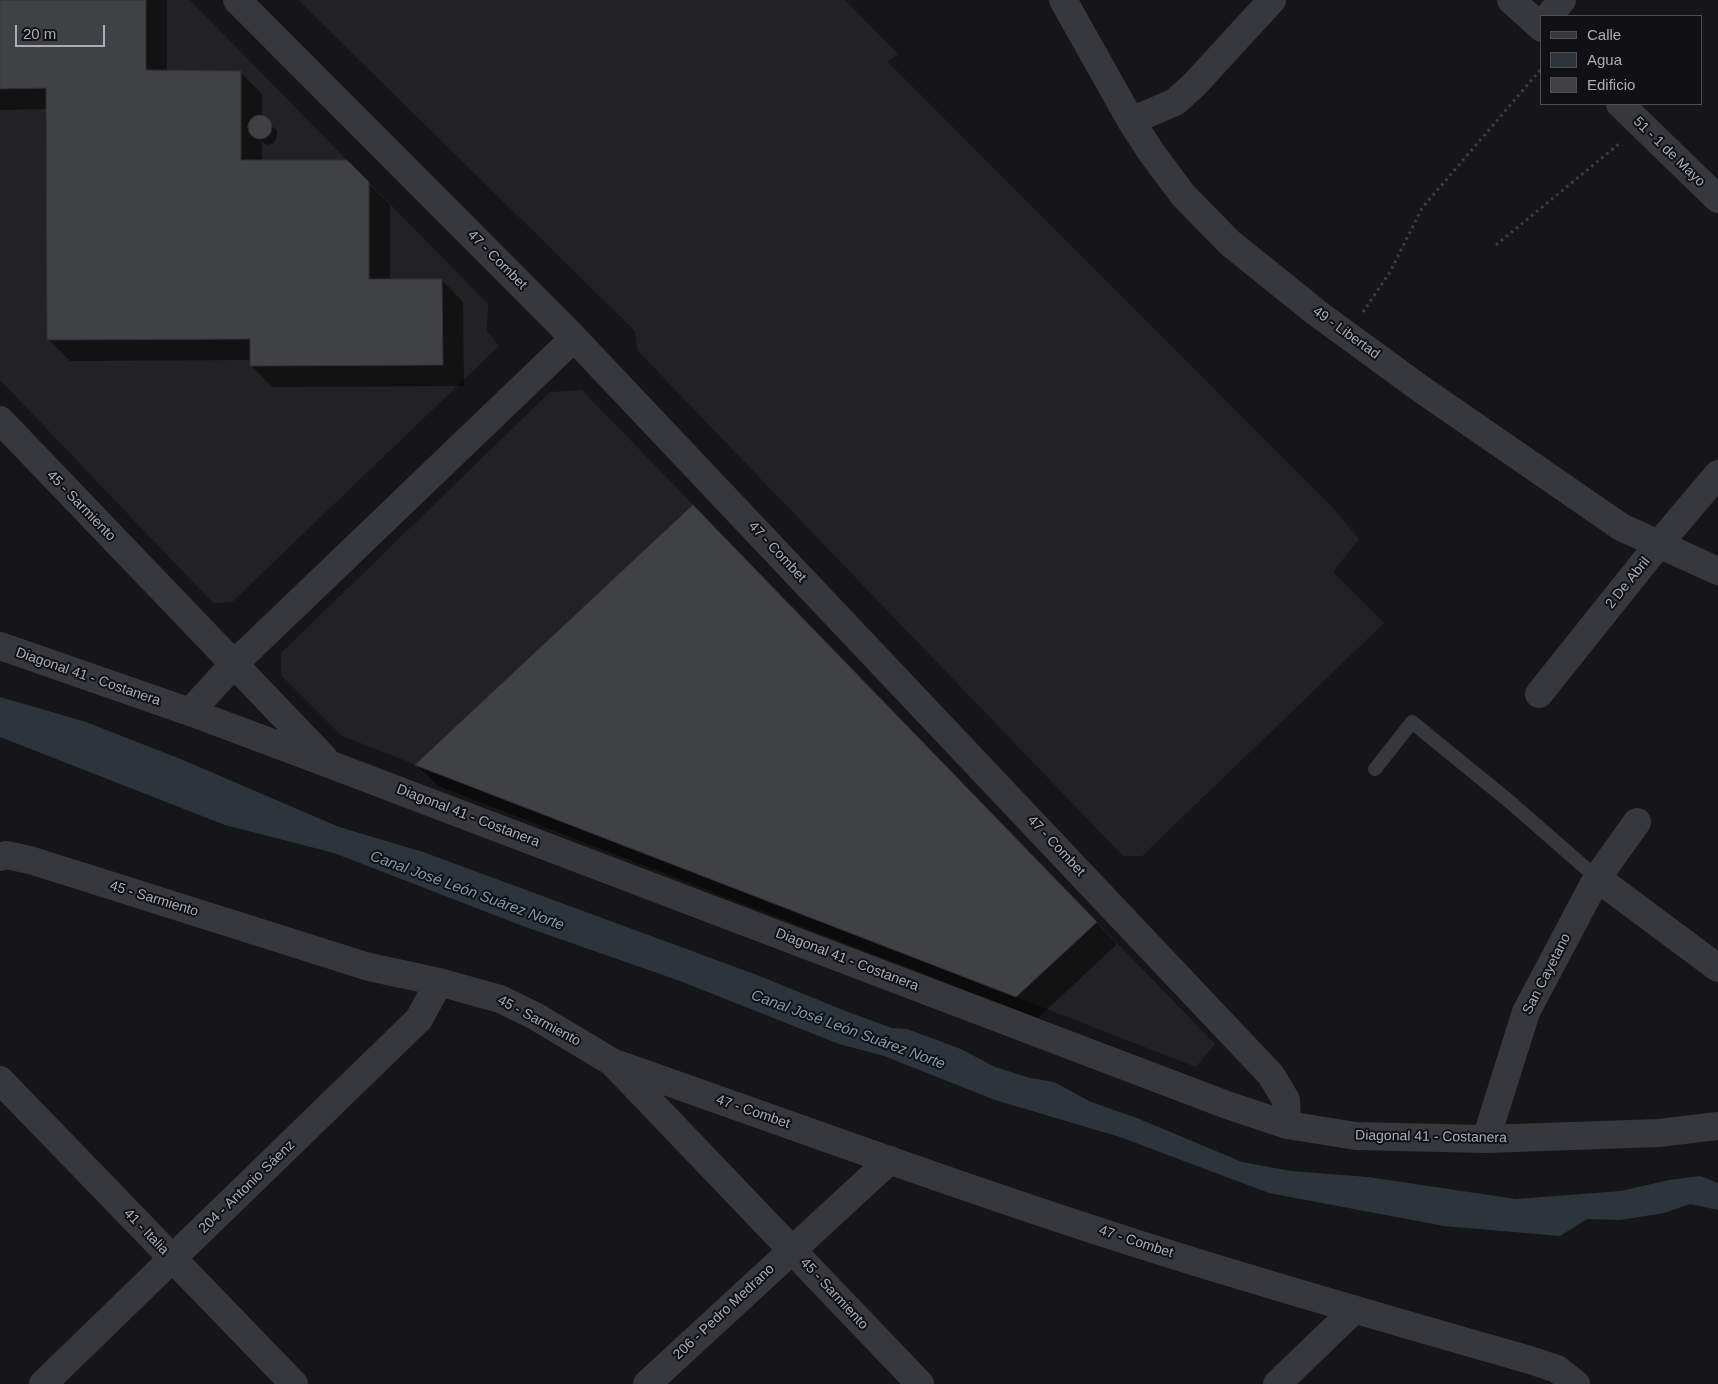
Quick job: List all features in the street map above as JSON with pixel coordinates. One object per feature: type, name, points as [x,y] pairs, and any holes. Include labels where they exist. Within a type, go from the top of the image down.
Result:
[{"type":"street","name":"47 - Combet","points":[[237,0],[574,338],[1271,1074],[1286,1100],[1287,1125]]},
{"type":"street","name":"49 - Libertad","points":[[1063,0],[1131,121],[1183,195],[1230,242],[1347,334],[1621,526],[1658,545],[1718,571]]},
{"type":"street","points":[[1131,121],[1175,102],[1194,85],[1272,0]]},
{"type":"street","points":[[1511,0],[1540,22]]},
{"type":"street","points":[[1550,15],[1562,0]]},
{"type":"street","name":"51 - 1 de Mayo","points":[[1621,105],[1718,199]]},
{"type":"street","points":[[190,712],[233,666],[574,338]]},
{"type":"street","name":"45 - Sarmiento","points":[[0,420],[233,666],[329,764]]},
{"type":"street","name":"2 De Abril","points":[[1540,694],[1658,545],[1718,474]]},
{"type":"street","name":"Diagonal 41 - Costanera","points":[[0,646],[190,712],[1218,1101],[1287,1125],[1356,1136],[1486,1139],[1659,1132],[1718,1126]]},
{"type":"street","name":"San Cayetano","points":[[1486,1139],[1526,1012],[1597,878],[1637,822]]},
{"type":"street","name":"45 - Sarmiento","points":[[3,856],[30,860],[369,967],[439,982],[500,999],[612,1062],[920,1384]]},
{"type":"street","points":[[1597,878],[1718,968]]},
{"type":"street","name":"204 - Antonio Sáenz","points":[[43,1384],[419,1019],[439,982]]},
{"type":"street","name":"47 - Combet","points":[[612,1062],[890,1160],[1140,1244],[1354,1310],[1557,1369],[1576,1384]]},
{"type":"street","name":"41 - Italia","points":[[0,1080],[294,1384]]},
{"type":"street","name":"206 - Pedro Medrano","points":[[647,1384],[890,1160]]},
{"type":"street","points":[[1277,1384],[1354,1310]]},
{"type":"lane","points":[[1375,769],[1412,722],[1510,802],[1597,878]]},
{"type":"path","points":[[1347,334],[1390,272],[1422,208],[1540,70]]},
{"type":"path","points":[[1496,245],[1641,125]]},
{"type":"shaded area","points":[[0,0],[190,0],[488,304],[487,331],[499,346],[232,602],[213,603],[0,380]]},
{"type":"shaded area","points":[[298,0],[845,0],[898,54],[888,62],[1332,507],[1359,539],[1333,572],[1384,623],[1142,856],[1123,856],[637,350],[635,331]]},
{"type":"shaded area","points":[[582,390],[1215,1044],[1196,1067],[342,736],[281,675],[281,653],[550,392]]},
{"type":"water","name":"Canal José León Suárez Norte","points":[[0,697],[86,722],[183,760],[339,827],[423,852],[757,975],[848,1012],[892,1028],[907,1029],[961,1049],[995,1067],[1030,1078],[1054,1082],[1091,1102],[1137,1118],[1242,1162],[1291,1171],[1368,1177],[1516,1199],[1621,1191],[1669,1180],[1700,1176],[1718,1183],[1718,1210],[1690,1204],[1664,1213],[1620,1220],[1587,1219],[1560,1236],[1444,1226],[1269,1193],[1120,1137],[995,1100],[884,1056],[839,1044],[680,981],[520,925],[334,853],[225,825],[0,737]]},
{"type":"building","points":[[0,0],[146,0],[146,70],[241,71],[241,160],[347,160],[369,182],[369,279],[442,279],[443,365],[250,366],[250,339],[47,340],[46,88],[0,89]]},
{"type":"building","points":[[260,115],[268,119],[272,127],[268,135],[260,139],[252,135],[248,127],[252,119]]},
{"type":"building","points":[[693,505],[1097,922],[1016,997],[415,765]]}]
